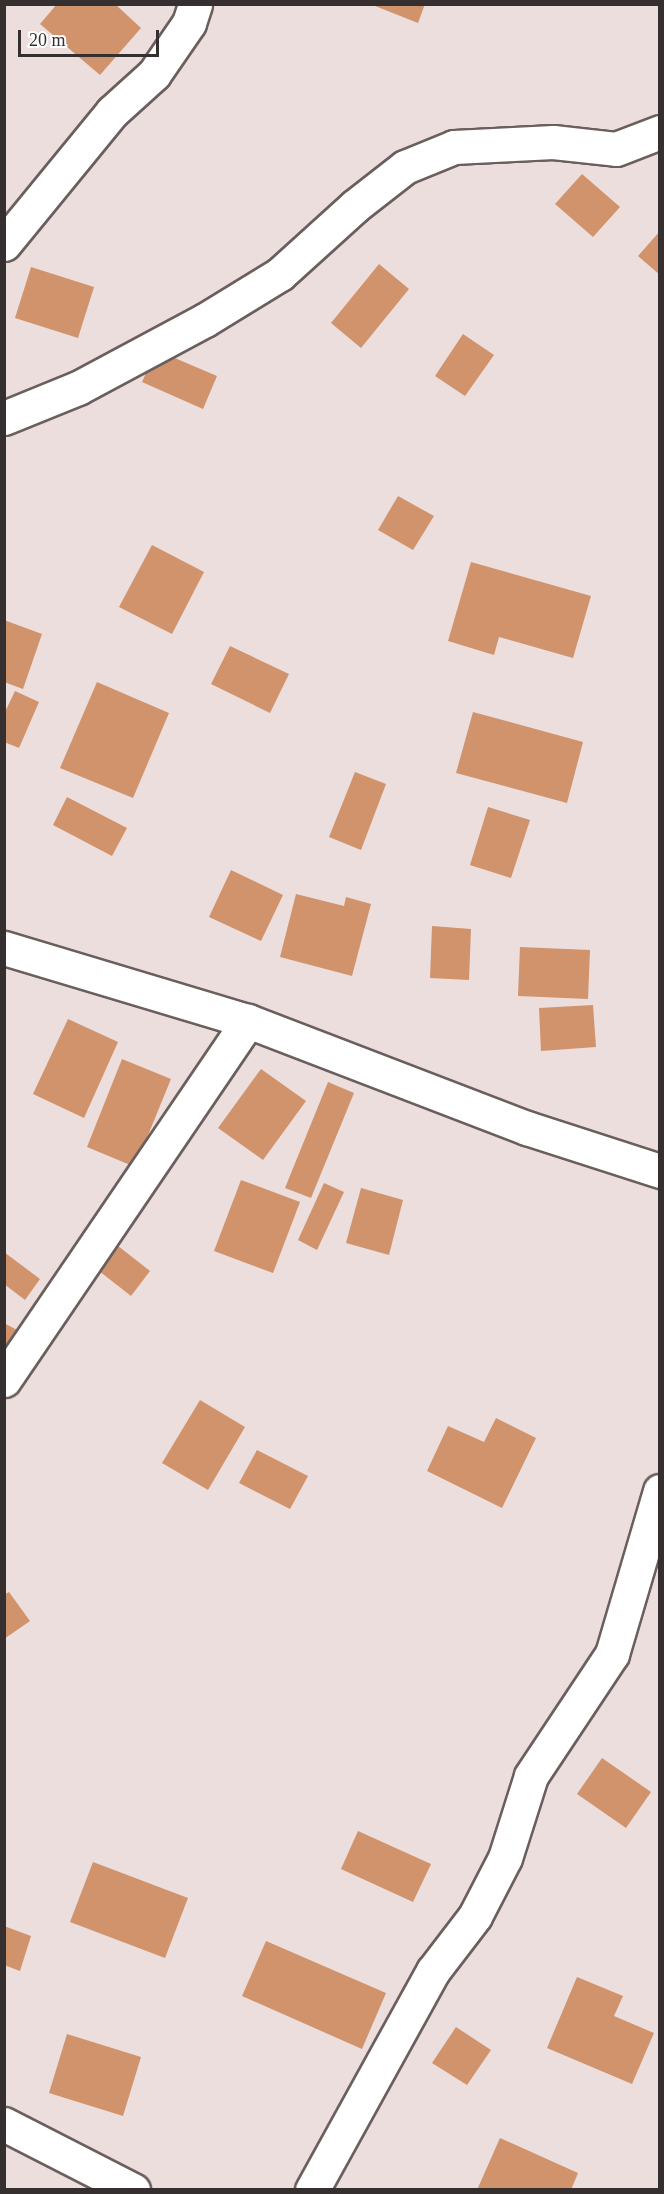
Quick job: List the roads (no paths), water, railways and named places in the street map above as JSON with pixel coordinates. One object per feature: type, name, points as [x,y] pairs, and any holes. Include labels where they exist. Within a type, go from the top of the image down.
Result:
[{"type":"street","points":[[4,244],[112,112],[154,74],[189,23],[195,4]]},
{"type":"street","points":[[4,418],[78,388],[205,320],[280,274],[355,206],[405,167],[453,147],[553,142],[616,149],[660,132]]},
{"type":"street","points":[[4,948],[248,1021],[527,1128],[660,1171]]},
{"type":"street","points":[[4,1380],[248,1021]]},
{"type":"street","points":[[312,2190],[433,1971],[475,1916],[506,1858],[531,1776],[612,1654],[660,1491]]},
{"type":"street","points":[[4,2124],[134,2190]]}]
